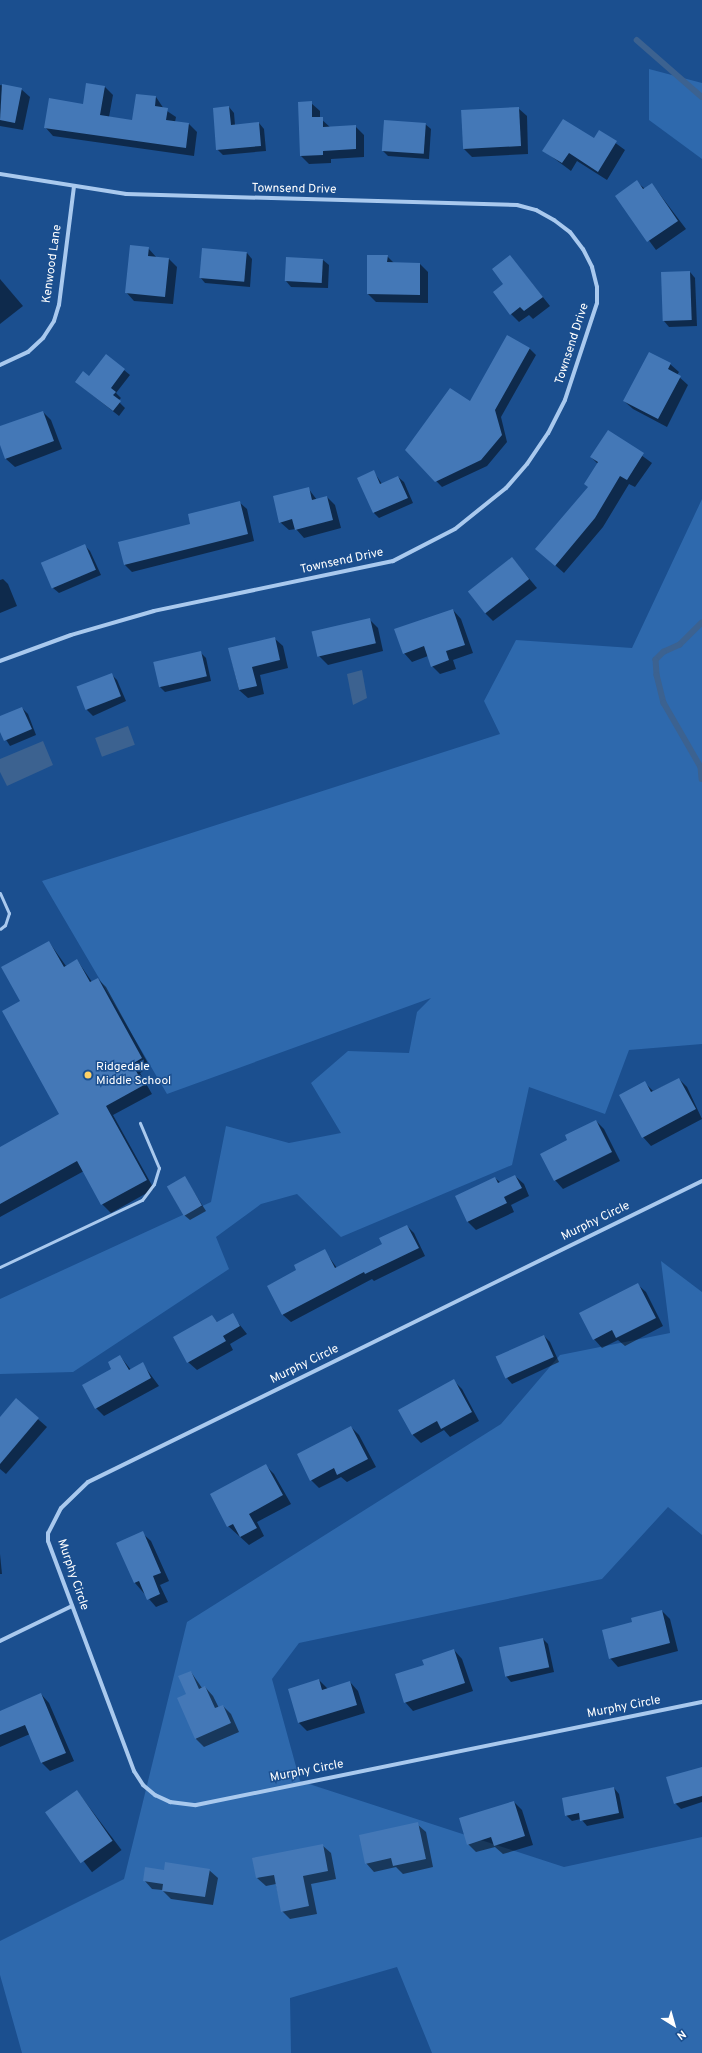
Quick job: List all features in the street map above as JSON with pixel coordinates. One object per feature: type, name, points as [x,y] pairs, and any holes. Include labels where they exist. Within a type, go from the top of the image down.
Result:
[{"type":"street","name":"Townsend Drive","points":[[0,174],[126,194],[212,199],[517,205],[536,210],[554,220],[570,232],[583,249],[592,267],[597,286],[597,303],[565,400],[548,433],[528,464],[506,488],[455,529],[393,561],[154,611],[71,636],[0,661]]},
{"type":"street","name":"Kenwood Lane","points":[[0,365],[28,352],[43,338],[54,321],[59,305],[74,186]]},
{"type":"street","name":"Murphy Circle","points":[[702,1181],[88,1482],[61,1508],[48,1533],[50,1548],[134,1771],[143,1785],[156,1795],[170,1802],[186,1805],[702,1702]]},
{"type":"street","points":[[0,1641],[72,1606]]},
{"type":"lane","points":[[0,893],[9,913],[5,925],[0,929]]},
{"type":"lane","points":[[0,1267],[142,1200],[154,1184],[159,1168],[140,1124]]},
{"type":"shaded area","points":[[649,69],[702,83],[702,159],[649,120]]},
{"type":"shaded area","points":[[702,499],[702,1044],[629,1050],[605,1114],[529,1087],[512,1165],[341,1237],[297,1194],[261,1204],[216,1237],[229,1269],[73,1372],[0,1374],[0,1299],[211,1202],[226,1126],[289,1143],[341,1133],[311,1083],[348,1051],[409,1053],[417,1012],[431,998],[167,1094],[42,881],[500,734],[484,701],[516,640],[632,648]]},
{"type":"shaded area","points":[[362,670],[367,698],[353,705],[347,674]]},
{"type":"shaded area","points":[[128,726],[135,745],[102,757],[95,738]]},
{"type":"shaded area","points":[[43,741],[53,765],[7,786],[0,772],[0,759]]},
{"type":"shaded area","points":[[661,1261],[702,1292],[702,1535],[668,1507],[602,1579],[299,1643],[272,1679],[300,1781],[564,1867],[702,1837],[702,2053],[432,2053],[397,1967],[290,1998],[291,2053],[22,2053],[0,1975],[0,1941],[124,1879],[187,1622],[501,1424],[560,1355],[670,1333]]},
{"type":"building","points":[[86,83],[105,86],[100,115],[132,120],[136,94],[156,96],[155,106],[168,108],[166,120],[189,123],[186,148],[44,128],[49,98],[83,104]]},
{"type":"building","points":[[2,84],[22,88],[15,123],[0,120]]},
{"type":"building","points":[[312,101],[312,117],[323,117],[323,127],[356,125],[356,149],[323,151],[323,155],[300,156],[298,102]]},
{"type":"building","points":[[229,106],[231,125],[259,122],[261,146],[216,150],[213,108]]},
{"type":"building","points":[[519,107],[521,146],[463,149],[461,110]]},
{"type":"building","points":[[563,119],[594,138],[599,130],[617,141],[598,172],[569,153],[562,163],[542,151]]},
{"type":"building","points":[[384,120],[426,123],[424,154],[382,151]]},
{"type":"building","points":[[637,180],[643,189],[652,183],[678,221],[647,242],[615,196]]},
{"type":"building","points":[[130,245],[149,247],[148,256],[169,258],[165,297],[125,293]]},
{"type":"building","points":[[202,248],[247,252],[244,282],[199,278]]},
{"type":"building","points":[[367,255],[388,255],[387,262],[420,263],[420,295],[367,294]]},
{"type":"building","points":[[510,255],[543,297],[524,311],[520,307],[510,315],[493,292],[503,284],[492,269]]},
{"type":"building","points":[[286,257],[323,259],[322,283],[285,281]]},
{"type":"building","points":[[690,271],[692,320],[663,321],[661,272]]},
{"type":"building","points":[[507,335],[530,348],[495,410],[502,435],[481,460],[435,482],[405,450],[450,388],[470,401]]},
{"type":"building","points":[[649,352],[671,363],[668,369],[681,376],[658,419],[623,401]]},
{"type":"building","points":[[106,354],[125,369],[111,388],[116,392],[113,395],[121,401],[113,411],[75,382],[83,371],[89,376]]},
{"type":"building","points":[[43,411],[54,441],[5,459],[0,445],[0,426]]},
{"type":"building","points":[[608,430],[644,453],[627,480],[620,476],[595,518],[555,566],[535,549],[588,487],[584,484],[598,462],[590,457]]},
{"type":"building","points":[[374,470],[380,484],[398,476],[408,498],[373,513],[357,478]]},
{"type":"building","points":[[309,487],[312,500],[327,496],[333,520],[295,530],[292,519],[279,523],[273,496]]},
{"type":"building","points":[[240,501],[248,534],[124,565],[118,542],[190,524],[188,514]]},
{"type":"building","points":[[85,544],[96,570],[52,589],[41,563]]},
{"type":"building","points":[[512,557],[529,579],[485,614],[468,591]]},
{"type":"building","points":[[453,609],[465,645],[446,651],[449,660],[431,667],[424,646],[403,654],[394,629]]},
{"type":"building","points":[[370,618],[376,643],[317,657],[312,631]]},
{"type":"building","points":[[275,637],[280,660],[252,667],[257,686],[239,690],[228,648]]},
{"type":"building","points":[[201,651],[207,676],[159,687],[153,662]]},
{"type":"building","points":[[112,673],[121,696],[85,710],[77,687]]},
{"type":"building","points":[[22,707],[32,729],[4,741],[0,732],[0,716]]},
{"type":"building","name":"Ridgedale Middle School","points":[[49,941],[64,967],[77,959],[90,982],[98,978],[142,1058],[132,1064],[144,1085],[106,1106],[147,1180],[101,1205],[77,1161],[0,1204],[0,1147],[59,1114],[2,1011],[20,1001],[1,967]]},
{"type":"building","points":[[679,1078],[696,1109],[642,1138],[619,1095],[645,1081],[651,1092]]},
{"type":"building","points":[[596,1120],[612,1152],[554,1181],[540,1154],[567,1140],[565,1135]]},
{"type":"building","points":[[515,1175],[522,1188],[504,1197],[507,1203],[467,1222],[455,1196],[495,1177],[498,1183]]},
{"type":"building","points":[[185,1176],[202,1205],[184,1216],[167,1186]]},
{"type":"building","points":[[407,1225],[419,1248],[365,1274],[364,1272],[282,1315],[267,1286],[296,1270],[294,1265],[325,1249],[335,1268],[382,1244],[379,1238]]},
{"type":"building","points":[[638,1283],[656,1318],[616,1338],[612,1330],[593,1340],[579,1313]]},
{"type":"building","points":[[233,1313],[240,1326],[223,1336],[226,1341],[187,1363],[173,1337],[212,1315],[217,1322]]},
{"type":"building","points":[[544,1335],[554,1357],[505,1378],[496,1357]]},
{"type":"building","points":[[120,1355],[129,1370],[143,1362],[151,1378],[95,1409],[82,1385],[111,1369],[108,1362]]},
{"type":"building","points":[[454,1379],[472,1412],[441,1429],[437,1421],[412,1435],[398,1410]]},
{"type":"building","points":[[16,1398],[39,1418],[0,1464],[0,1417]]},
{"type":"building","points":[[351,1426],[368,1459],[337,1475],[334,1468],[310,1481],[297,1454]]},
{"type":"building","points":[[266,1464],[283,1495],[249,1514],[257,1528],[240,1537],[233,1524],[227,1527],[210,1494]]},
{"type":"building","points":[[143,1531],[161,1573],[153,1576],[160,1594],[147,1600],[139,1581],[134,1583],[116,1543]]},
{"type":"building","points":[[662,1610],[670,1643],[609,1659],[602,1630],[632,1622],[631,1618]]},
{"type":"building","points":[[543,1638],[549,1667],[505,1677],[499,1647]]},
{"type":"building","points":[[454,1649],[465,1683],[404,1703],[395,1674],[424,1665],[422,1660]]},
{"type":"building","points":[[191,1671],[199,1689],[205,1686],[215,1708],[223,1705],[231,1723],[195,1739],[177,1698],[186,1694],[178,1676]]},
{"type":"building","points":[[319,1679],[322,1690],[350,1681],[357,1705],[298,1723],[288,1689]]},
{"type":"building","points":[[41,1693],[66,1753],[41,1763],[25,1725],[0,1735],[0,1711]]},
{"type":"building","points":[[702,1767],[702,1796],[674,1804],[666,1777]]},
{"type":"building","points":[[614,1787],[619,1813],[580,1821],[579,1813],[565,1816],[562,1798]]},
{"type":"building","points":[[77,1790],[113,1841],[81,1863],[45,1812]]},
{"type":"building","points":[[514,1801],[525,1836],[494,1846],[491,1837],[467,1845],[459,1818]]},
{"type":"building","points":[[418,1822],[426,1859],[393,1866],[391,1858],[365,1864],[359,1835]]},
{"type":"building","points":[[323,1844],[328,1871],[303,1876],[309,1906],[281,1912],[274,1875],[256,1878],[252,1858]]},
{"type":"building","points":[[165,1862],[210,1869],[205,1897],[162,1891],[163,1884],[143,1881],[145,1867],[164,1870]]},
{"type":"waterway","points":[[637,40],[702,97]]},
{"type":"waterway","points":[[702,623],[680,645],[664,652],[656,660],[657,675],[664,703],[701,767],[702,779]]},
{"type":"place","name":"Ridgedale Middle School","points":[[88,1075]]}]
